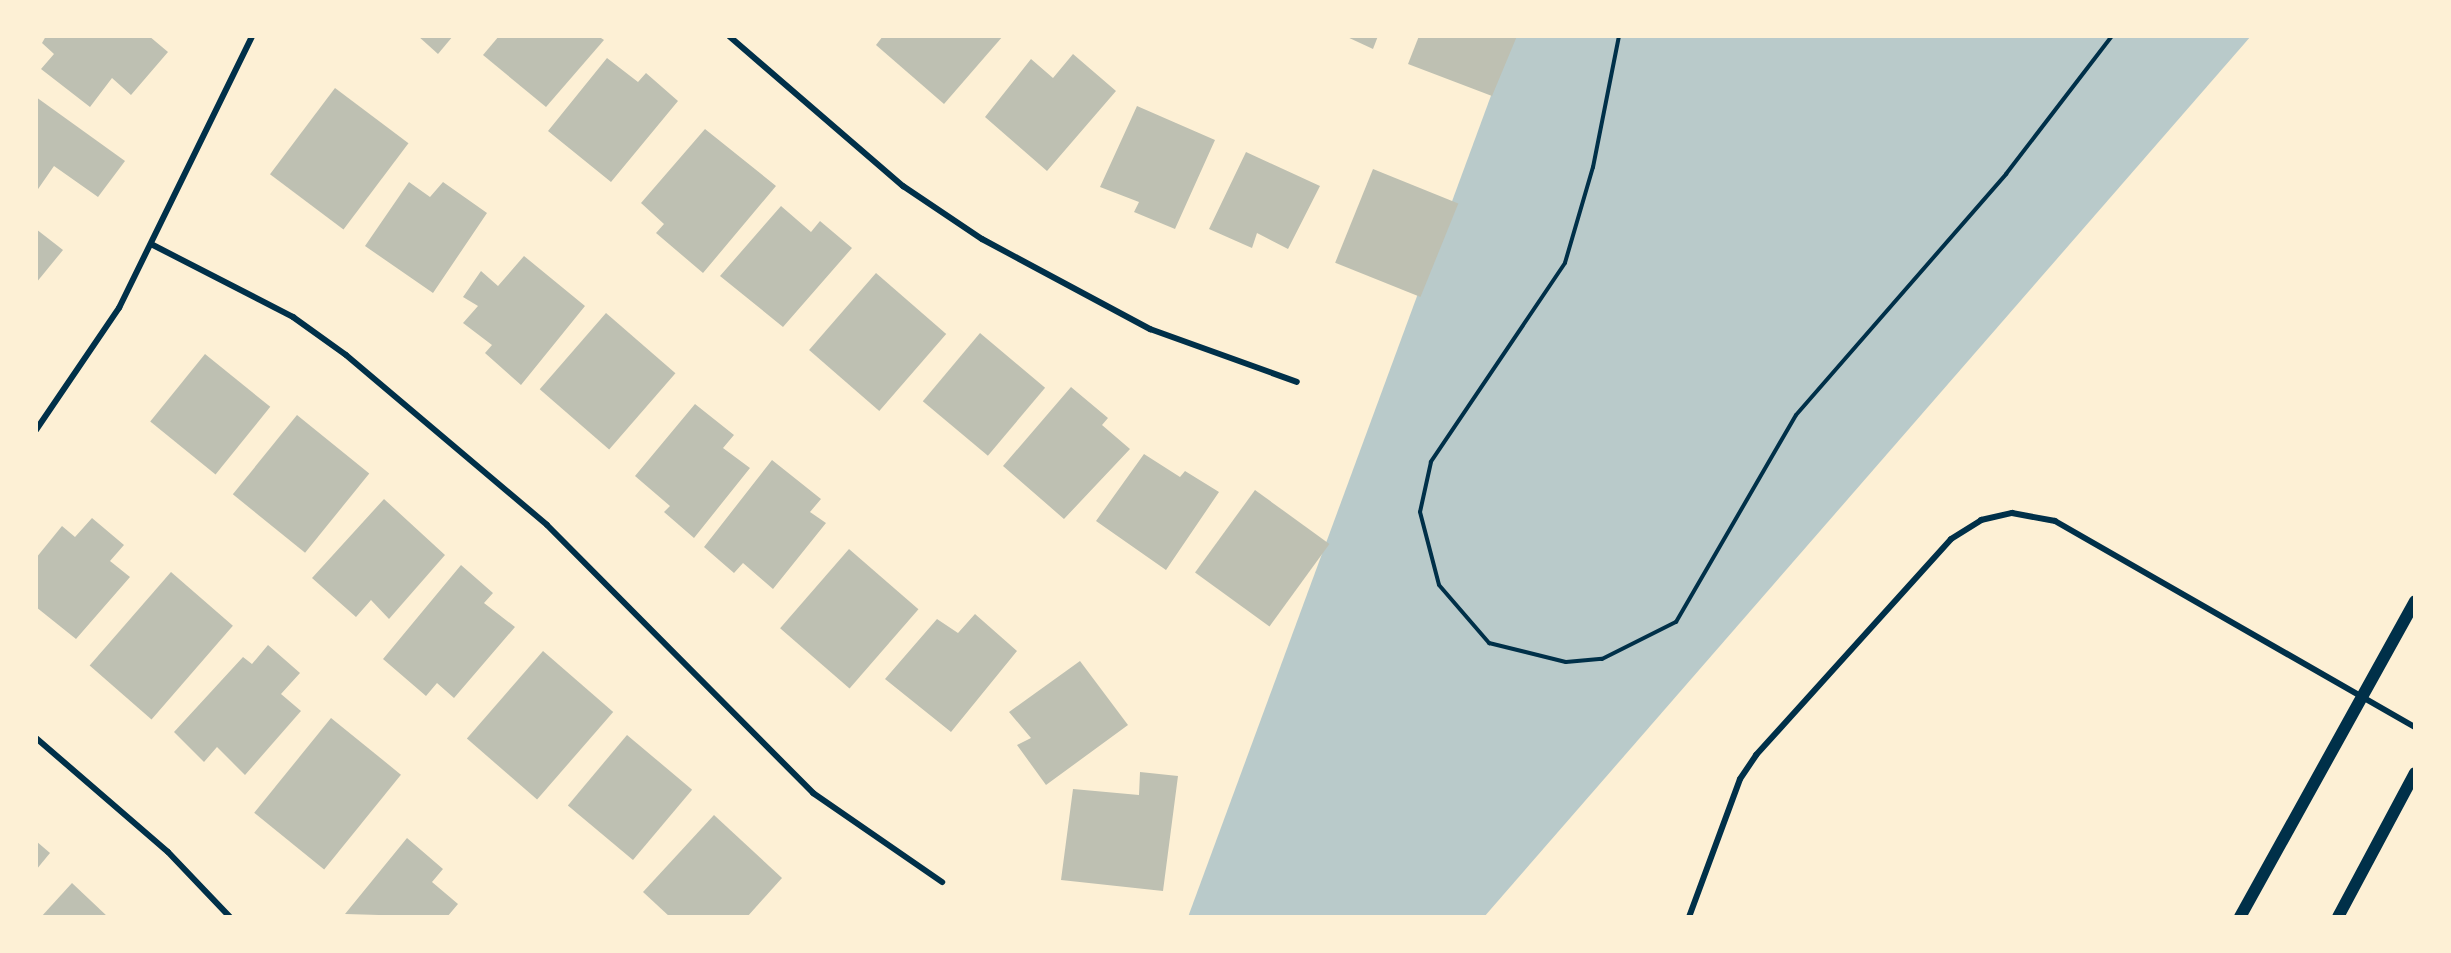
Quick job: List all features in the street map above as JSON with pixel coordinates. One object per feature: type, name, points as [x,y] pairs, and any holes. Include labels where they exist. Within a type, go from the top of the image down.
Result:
[{"type":"main road","points":[[2240,917],[2415,601]]},
{"type":"main road","points":[[2338,917],[2415,773]]},
{"type":"street","points":[[36,430],[119,308],[252,36]]},
{"type":"street","points":[[729,36],[903,186],[982,239],[1150,329],[1297,382]]},
{"type":"street","points":[[151,244],[293,317],[346,355],[547,525],[813,793],[942,882]]},
{"type":"street","points":[[1689,917],[1740,779],[1755,755],[1951,539],[1981,520],[2012,513],[2055,521],[2415,727]]},
{"type":"street","points":[[36,738],[168,852],[230,917]]},
{"type":"path","points":[[1619,36],[1593,167],[1565,263],[1431,462],[1420,512],[1439,585],[1489,643],[1566,662],[1602,659],[1676,622],[1796,415],[2006,174],[2112,36]]},
{"type":"shaded area","points":[[1513,36],[2251,36],[1484,917],[1188,917]]},
{"type":"building","points":[[46,36],[149,36],[168,52],[131,95],[112,78],[90,107],[41,69],[54,54],[42,43]]},
{"type":"building","points":[[418,36],[453,36],[438,54]]},
{"type":"building","points":[[499,36],[598,36],[604,40],[546,107],[483,55]]},
{"type":"building","points":[[883,36],[1003,36],[944,104],[876,45]]},
{"type":"building","points":[[1345,36],[1378,36],[1373,49]]},
{"type":"building","points":[[1419,36],[1517,36],[1492,96],[1408,64]]},
{"type":"building","points":[[1073,54],[1116,91],[1047,171],[985,117],[1031,59],[1053,78]]},
{"type":"building","points":[[607,58],[638,82],[646,73],[678,101],[611,182],[548,131]]},
{"type":"building","points":[[335,88],[408,143],[343,230],[270,174]]},
{"type":"building","points":[[36,97],[125,161],[98,197],[54,166],[36,192]]},
{"type":"building","points":[[1137,106],[1215,140],[1175,229],[1134,212],[1139,202],[1100,187]]},
{"type":"building","points":[[705,129],[776,186],[703,273],[656,233],[664,224],[641,203]]},
{"type":"building","points":[[1246,152],[1320,186],[1288,249],[1257,233],[1252,248],[1209,229]]},
{"type":"building","points":[[1373,169],[1458,203],[1420,297],[1335,263]]},
{"type":"building","points":[[409,182],[430,197],[443,182],[487,213],[433,293],[365,246]]},
{"type":"building","points":[[781,206],[811,232],[820,221],[852,248],[783,327],[720,276]]},
{"type":"building","points":[[36,229],[63,250],[36,283]]},
{"type":"building","points":[[524,256],[585,306],[521,385],[485,353],[492,345],[463,323],[478,306],[463,297],[481,271],[498,286]]},
{"type":"building","points":[[876,273],[946,334],[879,411],[809,350]]},
{"type":"building","points":[[606,313],[675,373],[609,450],[540,389]]},
{"type":"building","points":[[980,333],[1045,388],[988,456],[923,401]]},
{"type":"building","points":[[205,354],[270,407],[216,474],[150,422]]},
{"type":"building","points":[[1071,387],[1108,418],[1102,425],[1130,449],[1064,519],[1003,466]]},
{"type":"building","points":[[695,404],[734,435],[723,448],[750,468],[694,538],[664,512],[670,506],[635,476]]},
{"type":"building","points":[[297,415],[369,474],[305,553],[233,494]]},
{"type":"building","points":[[1144,454],[1180,477],[1185,471],[1219,492],[1166,570],[1096,521]]},
{"type":"building","points":[[772,460],[821,499],[810,512],[826,523],[773,589],[743,563],[734,573],[704,547]]},
{"type":"building","points":[[1255,490],[1329,544],[1269,627],[1195,573]]},
{"type":"building","points":[[384,499],[445,555],[389,619],[371,600],[356,617],[312,578]]},
{"type":"building","points":[[92,518],[124,545],[110,561],[130,577],[76,639],[36,607],[36,558],[62,526],[75,537]]},
{"type":"building","points":[[849,549],[918,609],[850,689],[780,628]]},
{"type":"building","points":[[461,565],[493,593],[484,603],[515,627],[454,698],[437,683],[426,696],[383,659]]},
{"type":"building","points":[[171,572],[233,626],[152,719],[90,666]]},
{"type":"building","points":[[975,614],[1017,651],[951,732],[885,679],[937,619],[958,633]]},
{"type":"building","points":[[268,645],[300,673],[281,694],[301,711],[245,775],[217,747],[204,762],[174,732],[243,657],[252,664]]},
{"type":"building","points":[[543,651],[613,712],[537,800],[467,739]]},
{"type":"building","points":[[1080,661],[1128,725],[1046,785],[1017,745],[1031,738],[1009,712]]},
{"type":"building","points":[[331,718],[401,775],[324,869],[254,813]]},
{"type":"building","points":[[627,735],[692,790],[633,860],[568,805]]},
{"type":"building","points":[[1140,772],[1178,776],[1163,891],[1061,880],[1073,789],[1139,795]]},
{"type":"building","points":[[714,815],[782,878],[747,917],[670,917],[643,892]]},
{"type":"building","points":[[407,838],[443,869],[432,882],[458,904],[447,917],[345,914]]},
{"type":"building","points":[[36,841],[50,853],[36,870]]},
{"type":"building","points":[[72,883],[108,917],[41,917]]}]
